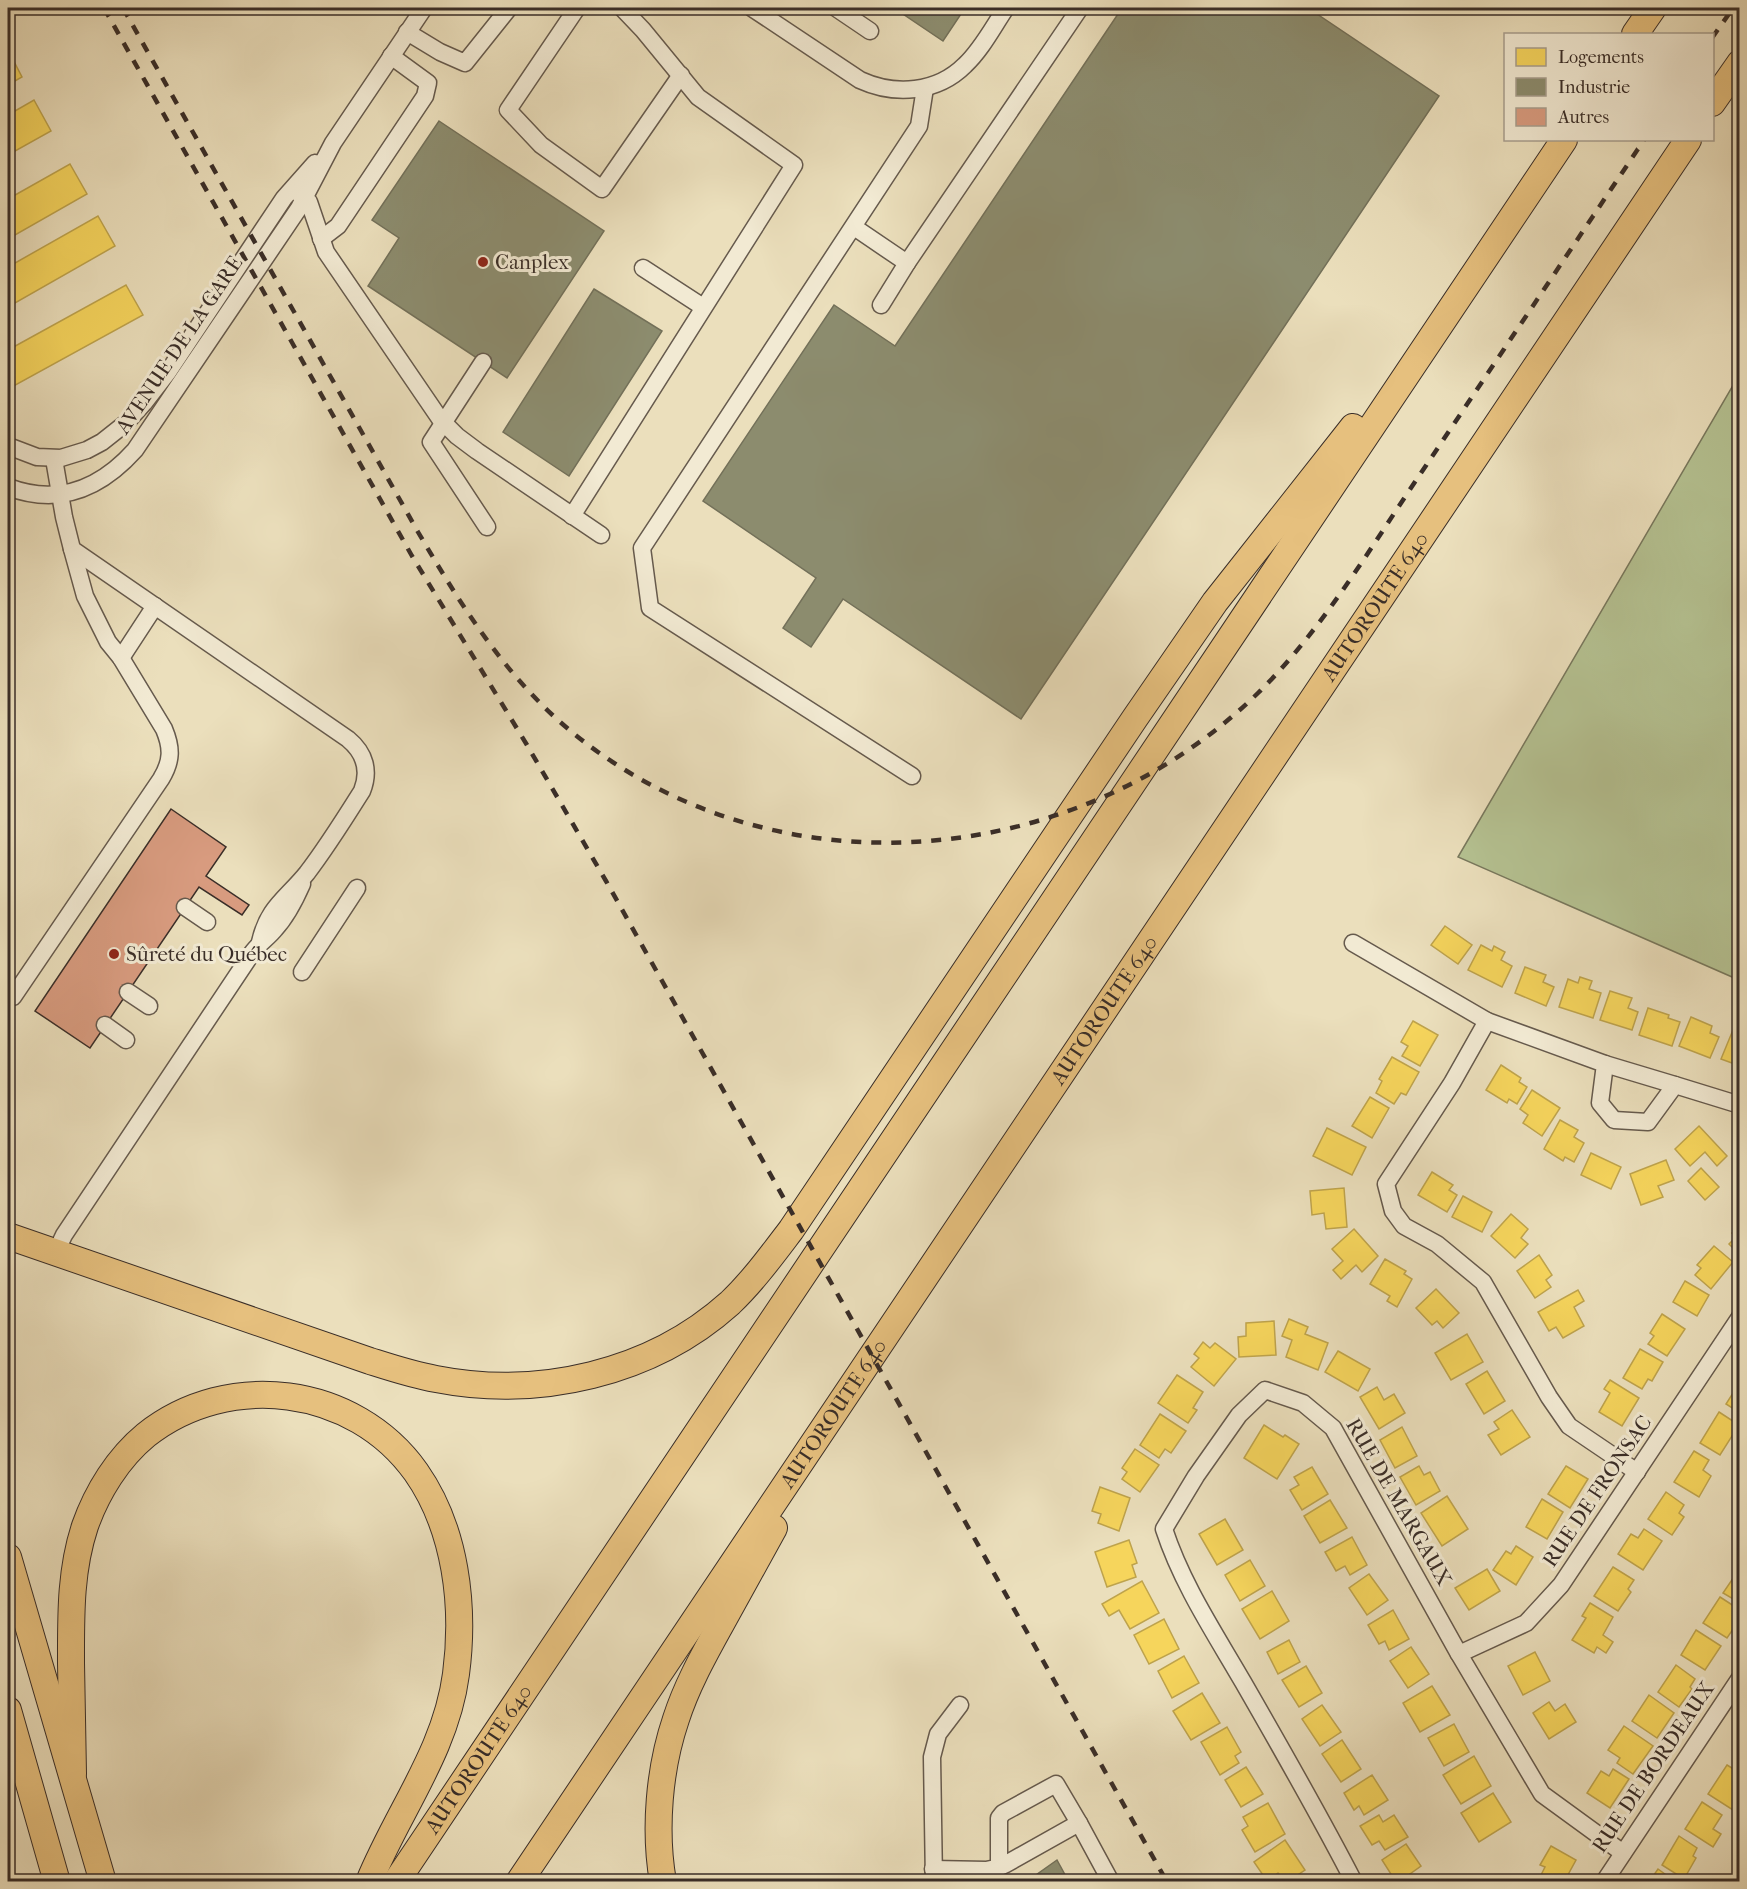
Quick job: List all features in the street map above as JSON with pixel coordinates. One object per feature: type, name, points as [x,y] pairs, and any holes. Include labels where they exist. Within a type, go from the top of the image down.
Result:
[{"type":"highway","points":[[1636,33],[1653,8]]},
{"type":"highway","points":[[1714,102],[1740,63]]},
{"type":"highway","name":"AUTOROUTE 640","points":[[396,1881],[1563,141]]},
{"type":"highway","name":"AUTOROUTE 640","points":[[519,1881],[1687,141]]},
{"type":"highway","points":[[8,1236],[370,1361],[418,1375],[456,1382],[496,1386],[537,1384],[600,1374],[663,1348],[700,1326],[744,1288],[791,1230],[1128,727],[1215,602],[1476,271]]},
{"type":"highway","points":[[663,1881],[659,1835],[661,1798],[666,1757],[681,1704],[700,1663],[852,1386]]},
{"type":"highway","points":[[73,1774],[72,1591],[85,1527],[114,1469],[132,1448],[157,1427],[203,1403],[237,1396],[267,1394],[317,1401],[349,1415],[372,1429],[391,1444],[416,1472],[442,1522],[452,1558],[458,1597],[458,1657],[447,1718],[429,1765],[380,1854],[369,1881]]},
{"type":"highway","points":[[8,1557],[103,1881]]},
{"type":"highway","points":[[8,1710],[57,1881]]},
{"type":"street","name":"AVENUE DE LA GARE","points":[[8,487],[34,495],[60,495],[78,490],[117,469],[135,450],[158,419],[298,193],[424,8]]},
{"type":"street","points":[[407,32],[440,52],[465,63],[509,8]]},
{"type":"street","points":[[578,8],[508,110],[541,145],[590,181],[603,189],[681,75]]},
{"type":"street","points":[[572,516],[794,165],[698,98],[643,30],[622,8]]},
{"type":"street","points":[[752,8],[860,80],[878,87],[897,90],[925,88],[951,76],[966,65],[1006,8]]},
{"type":"street","points":[[836,8],[870,31]]},
{"type":"street","points":[[881,305],[1080,8]]},
{"type":"street","points":[[321,238],[338,226],[425,96],[428,82],[392,56]]},
{"type":"street","points":[[912,776],[650,608],[642,548],[919,126],[925,88]]},
{"type":"street","name":"AVENUE DE LA GARE","points":[[8,446],[37,457],[54,459],[79,453],[115,433],[140,408],[168,372],[284,198],[298,193]]},
{"type":"street","points":[[298,193],[312,207],[321,238],[332,261],[443,423],[477,451],[601,535]]},
{"type":"street","points":[[854,227],[907,263]]},
{"type":"street","points":[[643,268],[703,308]]},
{"type":"street","points":[[483,362],[431,442],[487,527]]},
{"type":"street","points":[[13,997],[161,779],[169,763],[171,748],[164,729],[121,658],[108,642],[85,596],[72,549],[54,459]]},
{"type":"street","points":[[56,1254],[64,1235],[260,942],[264,924],[284,897],[306,874],[362,791],[366,772],[361,754],[348,740],[72,549]]},
{"type":"street","points":[[121,658],[155,606]]},
{"type":"street","points":[[302,972],[357,888]]},
{"type":"street","points":[[185,907],[207,922]]},
{"type":"street","points":[[1353,943],[1487,1021],[1605,1064],[1740,1105]]},
{"type":"street","points":[[128,992],[149,1006]]},
{"type":"street","points":[[1487,1021],[1452,1083],[1386,1184],[1393,1210],[1404,1226],[1437,1244],[1483,1282],[1549,1397],[1569,1426],[1637,1472]]},
{"type":"street","points":[[105,1025],[126,1040]]},
{"type":"street","points":[[1605,1064],[1600,1103],[1614,1120],[1648,1122],[1675,1085]]},
{"type":"street","name":"RUE DE FRONSAC","points":[[1459,1654],[1526,1623],[1561,1585],[1740,1317]]},
{"type":"street","name":"RUE DE MARGAUX","points":[[1354,1881],[1281,1747],[1187,1586],[1173,1557],[1164,1529],[1196,1476],[1239,1415],[1264,1390],[1303,1403],[1333,1428],[1459,1654],[1542,1794],[1623,1853]]},
{"type":"street","name":"RUE DE BORDEAUX","points":[[1604,1881],[1740,1678]]},
{"type":"street","points":[[960,1705],[942,1728],[934,1743],[931,1781],[934,1875],[999,1867],[1079,1823]]},
{"type":"street","points":[[999,1867],[999,1818],[1003,1813],[1056,1784],[1111,1881]]},
{"type":"green space","points":[[1739,375],[1739,980],[1458,857]]},
{"type":"building: Logements","points":[[8,50],[22,77],[8,85]]},
{"type":"building: Logements","points":[[34,100],[51,131],[8,155],[8,115]]},
{"type":"building: Logements","points":[[70,164],[87,194],[8,239],[8,199]]},
{"type":"building: Logements","points":[[98,216],[115,246],[8,307],[8,267]]},
{"type":"building: Logements","points":[[126,285],[143,315],[10,388],[8,350]]},
{"type":"building: Logements","points":[[1445,926],[1472,945],[1458,964],[1431,945]]},
{"type":"building: Logements","points":[[1481,945],[1492,951],[1494,946],[1505,952],[1501,960],[1512,966],[1502,987],[1468,970]]},
{"type":"building: Logements","points":[[1525,967],[1546,975],[1543,982],[1554,987],[1546,1006],[1515,993]]},
{"type":"building: Logements","points":[[1580,977],[1592,981],[1589,989],[1601,993],[1593,1018],[1559,1007],[1568,979],[1578,983]]},
{"type":"building: Logements","points":[[1610,991],[1632,998],[1628,1008],[1638,1012],[1632,1030],[1600,1020]]},
{"type":"building: Logements","points":[[1648,1008],[1669,1015],[1668,1018],[1680,1022],[1672,1046],[1639,1035]]},
{"type":"building: Logements","points":[[1691,1017],[1712,1026],[1710,1033],[1719,1037],[1710,1058],[1679,1046]]},
{"type":"building: Logements","points":[[1413,1021],[1438,1035],[1420,1066],[1402,1056],[1408,1046],[1401,1042]]},
{"type":"building: Logements","points":[[1735,1025],[1740,1026],[1740,1066],[1721,1059]]},
{"type":"building: Logements","points":[[1392,1057],[1419,1072],[1406,1095],[1401,1093],[1394,1104],[1376,1093],[1382,1081],[1379,1079]]},
{"type":"building: Logements","points":[[1501,1065],[1521,1078],[1519,1082],[1527,1087],[1517,1104],[1509,1099],[1507,1103],[1486,1090]]},
{"type":"building: Logements","points":[[1532,1090],[1560,1108],[1542,1136],[1523,1123],[1528,1115],[1520,1109]]},
{"type":"building: Logements","points":[[1370,1097],[1389,1108],[1372,1138],[1352,1126]]},
{"type":"building: Logements","points":[[1560,1120],[1578,1130],[1574,1137],[1584,1143],[1574,1162],[1565,1157],[1563,1161],[1544,1149]]},
{"type":"building: Logements","points":[[1699,1126],[1727,1156],[1717,1166],[1705,1152],[1690,1166],[1675,1149]]},
{"type":"building: Logements","points":[[1327,1128],[1366,1147],[1352,1175],[1313,1156]]},
{"type":"building: Logements","points":[[1591,1153],[1621,1167],[1611,1189],[1581,1175]]},
{"type":"building: Logements","points":[[1666,1160],[1674,1180],[1658,1186],[1663,1197],[1641,1205],[1630,1174]]},
{"type":"building: Logements","points":[[1701,1168],[1719,1187],[1705,1200],[1688,1181]]},
{"type":"building: Logements","points":[[1432,1172],[1453,1185],[1449,1190],[1457,1195],[1447,1212],[1418,1195]]},
{"type":"building: Logements","points":[[1344,1188],[1347,1227],[1326,1229],[1324,1213],[1312,1215],[1310,1191]]},
{"type":"building: Logements","points":[[1463,1196],[1492,1212],[1482,1232],[1452,1217]]},
{"type":"building: Logements","points":[[1511,1214],[1528,1229],[1521,1238],[1528,1244],[1515,1258],[1491,1236]]},
{"type":"building: Logements","points":[[1740,1226],[1740,1255],[1729,1244],[1736,1237],[1732,1233]]},
{"type":"building: Logements","points":[[1354,1229],[1378,1256],[1362,1272],[1356,1265],[1341,1279],[1333,1270],[1343,1261],[1332,1249]]},
{"type":"building: Logements","points":[[1714,1246],[1733,1262],[1711,1289],[1695,1275],[1701,1268],[1697,1265]]},
{"type":"building: Logements","points":[[1539,1255],[1552,1275],[1546,1280],[1551,1287],[1535,1298],[1517,1271]]},
{"type":"building: Logements","points":[[1385,1259],[1406,1271],[1404,1274],[1412,1279],[1397,1307],[1387,1301],[1390,1296],[1370,1284]]},
{"type":"building: Logements","points":[[1685,1281],[1709,1295],[1697,1316],[1673,1302]]},
{"type":"building: Logements","points":[[1436,1289],[1459,1313],[1443,1328],[1437,1321],[1432,1325],[1416,1308]]},
{"type":"building: Logements","points":[[1578,1290],[1584,1301],[1574,1307],[1584,1326],[1563,1338],[1556,1327],[1549,1331],[1538,1312]]},
{"type":"building: Logements","points":[[1662,1314],[1685,1329],[1667,1356],[1648,1344],[1654,1336],[1650,1333]]},
{"type":"building: Logements","points":[[1289,1319],[1308,1327],[1305,1334],[1328,1343],[1318,1370],[1286,1357],[1292,1340],[1282,1336]]},
{"type":"building: Logements","points":[[1274,1321],[1276,1355],[1239,1357],[1238,1337],[1246,1336],[1246,1323]]},
{"type":"building: Logements","points":[[1467,1334],[1483,1362],[1451,1380],[1435,1353]]},
{"type":"building: Logements","points":[[1203,1342],[1210,1348],[1215,1343],[1236,1359],[1214,1386],[1191,1367],[1199,1358],[1194,1354]]},
{"type":"building: Logements","points":[[1640,1349],[1663,1362],[1652,1381],[1648,1379],[1642,1389],[1623,1378]]},
{"type":"building: Logements","points":[[1338,1351],[1370,1369],[1358,1391],[1325,1372]]},
{"type":"building: Logements","points":[[1487,1371],[1505,1401],[1484,1414],[1466,1384]]},
{"type":"building: Logements","points":[[1177,1375],[1203,1392],[1193,1408],[1197,1410],[1188,1423],[1158,1403]]},
{"type":"building: Logements","points":[[1610,1380],[1639,1398],[1622,1426],[1599,1412],[1610,1393],[1604,1389]]},
{"type":"building: Logements","points":[[1740,1382],[1740,1413],[1726,1404]]},
{"type":"building: Logements","points":[[1377,1387],[1384,1400],[1394,1394],[1405,1413],[1379,1429],[1360,1397]]},
{"type":"building: Logements","points":[[1512,1410],[1530,1437],[1501,1455],[1488,1435],[1499,1429],[1494,1422]]},
{"type":"building: Logements","points":[[1719,1412],[1739,1425],[1720,1455],[1700,1443]]},
{"type":"building: Logements","points":[[1160,1414],[1186,1431],[1171,1453],[1165,1449],[1159,1458],[1140,1445]]},
{"type":"building: Logements","points":[[1264,1425],[1299,1444],[1277,1479],[1244,1458]]},
{"type":"building: Logements","points":[[1402,1427],[1417,1456],[1395,1468],[1380,1440]]},
{"type":"building: Logements","points":[[1135,1449],[1159,1465],[1140,1492],[1122,1479],[1127,1472],[1122,1468]]},
{"type":"building: Logements","points":[[1694,1451],[1709,1460],[1703,1470],[1711,1476],[1699,1497],[1674,1482]]},
{"type":"building: Logements","points":[[1419,1466],[1424,1475],[1430,1472],[1440,1491],[1416,1505],[1400,1477]]},
{"type":"building: Logements","points":[[1566,1466],[1588,1479],[1570,1508],[1548,1494]]},
{"type":"building: Logements","points":[[1312,1467],[1328,1494],[1302,1510],[1290,1490],[1299,1485],[1294,1477]]},
{"type":"building: Logements","points":[[1100,1487],[1130,1498],[1119,1531],[1098,1523],[1101,1514],[1092,1511]]},
{"type":"building: Logements","points":[[1666,1492],[1684,1505],[1679,1513],[1684,1517],[1672,1535],[1648,1519]]},
{"type":"building: Logements","points":[[1447,1496],[1468,1529],[1442,1546],[1421,1513]]},
{"type":"building: Logements","points":[[1542,1499],[1563,1512],[1547,1539],[1526,1527]]},
{"type":"building: Logements","points":[[1330,1500],[1347,1528],[1320,1543],[1304,1516]]},
{"type":"building: Logements","points":[[1225,1519],[1243,1550],[1217,1565],[1199,1534]]},
{"type":"building: Logements","points":[[1644,1529],[1662,1541],[1643,1570],[1618,1554],[1631,1534],[1638,1538]]},
{"type":"building: Logements","points":[[1352,1537],[1367,1565],[1350,1575],[1345,1566],[1336,1571],[1325,1552]]},
{"type":"building: Logements","points":[[1129,1540],[1137,1563],[1132,1565],[1136,1577],[1107,1587],[1095,1552]]},
{"type":"building: Logements","points":[[1516,1546],[1533,1557],[1516,1585],[1493,1570],[1506,1551],[1511,1554]]},
{"type":"building: Logements","points":[[1250,1560],[1265,1586],[1240,1601],[1225,1575]]},
{"type":"building: Logements","points":[[1613,1567],[1634,1580],[1628,1589],[1631,1592],[1618,1611],[1594,1596]]},
{"type":"building: Logements","points":[[1740,1568],[1740,1603],[1723,1593]]},
{"type":"building: Logements","points":[[1487,1569],[1500,1591],[1469,1610],[1455,1588]]},
{"type":"building: Logements","points":[[1369,1574],[1388,1600],[1367,1615],[1349,1588]]},
{"type":"building: Logements","points":[[1142,1581],[1159,1613],[1130,1629],[1119,1610],[1109,1616],[1102,1604]]},
{"type":"building: Logements","points":[[1272,1591],[1289,1621],[1260,1639],[1242,1609]]},
{"type":"building: Logements","points":[[1720,1597],[1740,1610],[1740,1619],[1727,1638],[1703,1623]]},
{"type":"building: Logements","points":[[1590,1603],[1613,1617],[1603,1635],[1613,1642],[1606,1653],[1597,1647],[1594,1653],[1572,1640],[1586,1618],[1582,1616]]},
{"type":"building: Logements","points":[[1393,1610],[1409,1639],[1389,1650],[1385,1641],[1379,1644],[1368,1625]]},
{"type":"building: Logements","points":[[1164,1619],[1179,1649],[1149,1664],[1134,1635]]},
{"type":"building: Logements","points":[[1696,1630],[1721,1646],[1705,1670],[1681,1655]]},
{"type":"building: Logements","points":[[1289,1640],[1300,1662],[1278,1674],[1267,1652]]},
{"type":"building: Logements","points":[[1411,1647],[1429,1674],[1408,1688],[1390,1661]]},
{"type":"building: Logements","points":[[1535,1652],[1550,1681],[1523,1695],[1508,1666]]},
{"type":"building: Logements","points":[[1184,1656],[1199,1683],[1172,1698],[1158,1671]]},
{"type":"building: Logements","points":[[1676,1665],[1695,1679],[1690,1687],[1692,1689],[1679,1707],[1658,1692]]},
{"type":"building: Logements","points":[[1306,1666],[1322,1693],[1299,1707],[1282,1680]]},
{"type":"building: Logements","points":[[1432,1686],[1450,1715],[1420,1732],[1403,1703]]},
{"type":"building: Logements","points":[[1202,1693],[1220,1723],[1191,1740],[1173,1711]]},
{"type":"building: Logements","points":[[1649,1695],[1674,1713],[1657,1738],[1632,1721]]},
{"type":"building: Logements","points":[[1549,1702],[1555,1711],[1565,1704],[1576,1722],[1549,1739],[1533,1713]]},
{"type":"building: Logements","points":[[1322,1705],[1341,1732],[1320,1746],[1302,1719]]},
{"type":"building: Logements","points":[[1454,1724],[1469,1752],[1444,1766],[1428,1738]]},
{"type":"building: Logements","points":[[1624,1726],[1653,1746],[1633,1774],[1617,1763],[1620,1758],[1608,1750]]},
{"type":"building: Logements","points":[[1227,1727],[1241,1752],[1235,1756],[1239,1763],[1220,1775],[1201,1742]]},
{"type":"building: Logements","points":[[1342,1740],[1361,1769],[1341,1782],[1322,1754]]},
{"type":"building: Logements","points":[[1740,1744],[1740,1765],[1733,1761],[1739,1752],[1735,1750]]},
{"type":"building: Logements","points":[[1474,1756],[1491,1786],[1461,1804],[1443,1775]]},
{"type":"building: Logements","points":[[1727,1765],[1740,1773],[1740,1801],[1733,1810],[1708,1794]]},
{"type":"building: Logements","points":[[1246,1767],[1263,1794],[1241,1807],[1225,1780]]},
{"type":"building: Logements","points":[[1613,1769],[1629,1779],[1610,1808],[1587,1793],[1601,1771],[1609,1776]]},
{"type":"building: Logements","points":[[1372,1775],[1388,1800],[1364,1815],[1359,1806],[1354,1810],[1344,1793]]},
{"type":"building: Logements","points":[[1493,1793],[1511,1822],[1479,1842],[1461,1813]]},
{"type":"building: Logements","points":[[1702,1802],[1722,1815],[1713,1829],[1721,1834],[1713,1847],[1685,1829]]},
{"type":"building: Logements","points":[[1268,1803],[1285,1834],[1255,1852],[1242,1830],[1248,1826],[1243,1817]]},
{"type":"building: Logements","points":[[1379,1815],[1383,1822],[1394,1815],[1408,1837],[1385,1850],[1379,1841],[1372,1845],[1360,1826]]},
{"type":"building: Logements","points":[[1679,1836],[1697,1848],[1693,1856],[1696,1858],[1684,1879],[1662,1865]]},
{"type":"building: Logements","points":[[1285,1840],[1305,1870],[1287,1882],[1284,1882],[1278,1873],[1267,1881],[1254,1862]]},
{"type":"building: Logements","points":[[1406,1844],[1421,1866],[1410,1874],[1414,1880],[1412,1882],[1396,1882],[1382,1860]]},
{"type":"building: Logements","points":[[1551,1846],[1576,1860],[1564,1882],[1547,1882],[1540,1877],[1545,1867],[1540,1865]]},
{"type":"building: Logements","points":[[1658,1869],[1676,1882],[1649,1882]]},
{"type":"building: Logements","points":[[1436,1876],[1440,1882],[1426,1882]]},
{"type":"building: Industrie","points":[[894,8],[965,8],[943,41]]},
{"type":"building: Industrie","points":[[1122,8],[1308,8],[1439,96],[1021,719],[843,599],[811,647],[783,628],[816,578],[703,501],[834,305],[895,346]]},
{"type":"building: Industrie","name":"Canplex","points":[[439,121],[604,231],[507,378],[368,286],[399,238],[372,220]]},
{"type":"building: Industrie","points":[[594,289],[662,331],[569,476],[503,432]]},
{"type":"building: Industrie","points":[[1057,1860],[1069,1882],[1026,1882]]},
{"type":"building: Autres","name":"Sûreté du Québec","points":[[171,809],[226,847],[206,876],[249,905],[242,915],[199,887],[90,1048],[35,1011]]},
{"type":"railway","points":[[104,8],[412,556],[527,745],[606,881],[1167,1882]]},
{"type":"railway","points":[[123,8],[418,532],[464,607],[517,678],[559,721],[639,778],[726,817],[818,838],[913,842],[1007,829],[1098,799],[1182,754],[1258,693],[1303,643],[1344,589],[1643,141]]},
{"type":"railway","points":[[1714,35],[1733,8]]},
{"type":"place","name":"Canplex","points":[[483,262]]},
{"type":"place","name":"Sûreté du Québec","points":[[114,954]]}]
